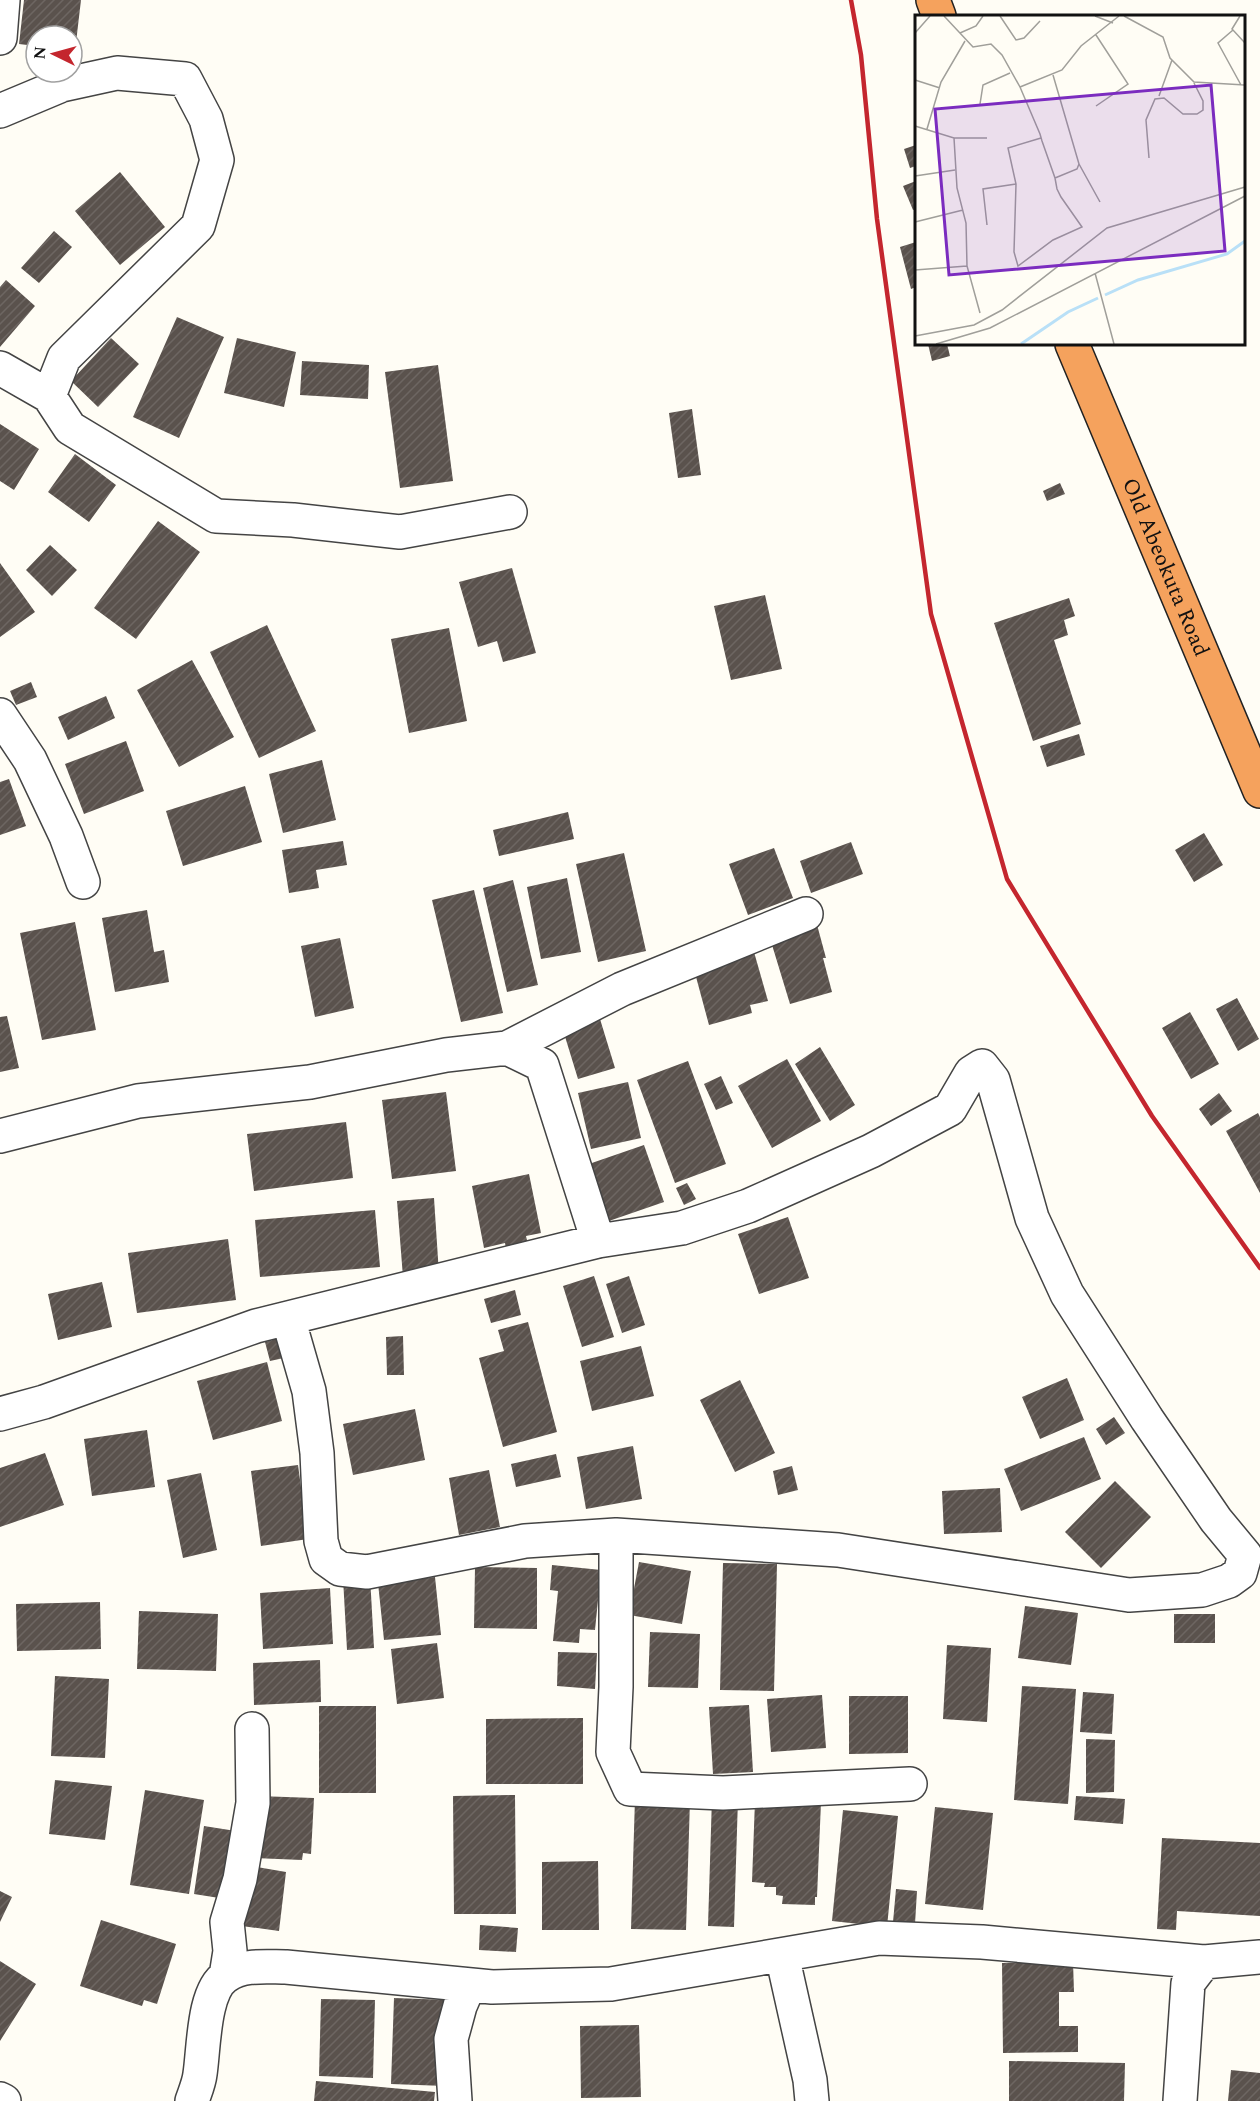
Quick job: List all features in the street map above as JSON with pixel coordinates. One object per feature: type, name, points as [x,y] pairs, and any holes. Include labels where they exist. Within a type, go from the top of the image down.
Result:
[{"type":"highway","points":[[933,0],[939,15]]},
{"type":"highway","name":"Old Abeokuta Road","points":[[1072,345],[1260,791]]},
{"type":"street","points":[[0,38],[3,0]]},
{"type":"street","points":[[0,111],[62,85],[117,73],[184,79],[206,119],[217,160],[198,226],[64,358],[49,396]]},
{"type":"street","points":[[0,368],[49,396],[69,429],[216,516],[293,519],[400,532],[510,512]]},
{"type":"street","points":[[0,715],[30,760],[66,836],[83,882]]},
{"type":"street","points":[[0,1136],[138,1101],[310,1082],[446,1055],[507,1048],[622,988],[806,914]]},
{"type":"street","points":[[507,1048],[542,1065],[598,1241]]},
{"type":"street","points":[[0,1414],[44,1402],[236,1332],[288,1318],[598,1241],[682,1228],[748,1206],[871,1151],[950,1109],[971,1073],[982,1065],[993,1080],[1032,1218],[1067,1294],[1216,1520],[1245,1555],[1240,1573],[1229,1581],[1202,1590],[1129,1595],[838,1550],[616,1535],[525,1541],[367,1572],[340,1569],[326,1559],[321,1540],[317,1453],[309,1391],[288,1318]]},
{"type":"street","points":[[616,1535],[616,1687],[613,1752],[630,1789],[723,1793],[910,1784]]},
{"type":"street","points":[[236,1964],[226,1922],[240,1879],[253,1803],[252,1728]]},
{"type":"street","points":[[236,1964],[492,1988],[611,1984],[879,1938],[982,1942],[1154,1957],[1196,1972],[1260,1957]]},
{"type":"street","points":[[782,1954],[810,2080],[812,2101]]},
{"type":"street","points":[[192,2101],[200,2077],[208,2007],[217,1986],[236,1964]]},
{"type":"street","points":[[1180,2101],[1196,1972]]},
{"type":"street","points":[[455,2101],[451,2039],[460,2006],[469,1985]]},
{"type":"street","points":[[0,2099],[4,2101]]},
{"type":"building","points":[[24,0],[81,0],[78,24],[24,24],[24,45],[19,44]]},
{"type":"building","points":[[915,145],[915,166],[910,168],[904,149]]},
{"type":"building","points":[[120,172],[165,227],[120,265],[75,211]]},
{"type":"building","points":[[915,181],[915,209],[913,210],[903,186]]},
{"type":"building","points":[[54,231],[72,247],[39,283],[21,268]]},
{"type":"building","points":[[915,242],[915,287],[911,289],[900,247]]},
{"type":"building","points":[[6,280],[35,306],[0,347],[0,287]]},
{"type":"building","points":[[177,317],[224,337],[179,438],[133,417]]},
{"type":"building","points":[[111,338],[139,364],[98,407],[71,381]]},
{"type":"building","points":[[237,338],[296,352],[284,407],[224,393]]},
{"type":"building","points":[[928,345],[947,345],[950,356],[932,361]]},
{"type":"building","points":[[302,361],[369,365],[368,399],[300,395]]},
{"type":"building","points":[[438,365],[453,481],[400,488],[385,372]]},
{"type":"building","points":[[692,409],[701,475],[678,478],[669,413]]},
{"type":"building","points":[[0,424],[39,449],[14,490],[0,481]]},
{"type":"building","points":[[75,454],[116,485],[89,522],[48,492]]},
{"type":"building","points":[[1060,483],[1065,494],[1047,501],[1043,491]]},
{"type":"building","points":[[158,521],[200,552],[136,639],[94,608]]},
{"type":"building","points":[[50,545],[77,570],[52,596],[26,570]]},
{"type":"building","points":[[0,563],[35,612],[0,637]]},
{"type":"building","points":[[512,568],[536,653],[503,662],[497,641],[478,647],[459,582]]},
{"type":"building","points":[[765,595],[782,669],[731,680],[714,606]]},
{"type":"building","points":[[1069,598],[1075,616],[1064,620],[1068,635],[1054,640],[1081,724],[1033,741],[994,623]]},
{"type":"building","points":[[267,625],[316,731],[259,758],[210,652]]},
{"type":"building","points":[[449,628],[467,721],[409,733],[391,639]]},
{"type":"building","points":[[192,660],[234,737],[179,767],[137,690]]},
{"type":"building","points":[[31,682],[37,697],[16,705],[10,691]]},
{"type":"building","points":[[106,696],[115,718],[68,740],[58,717]]},
{"type":"building","points":[[1079,734],[1085,755],[1047,767],[1040,746]]},
{"type":"building","points":[[126,741],[144,791],[84,814],[65,764]]},
{"type":"building","points":[[322,760],[336,820],[283,833],[269,774]]},
{"type":"building","points":[[9,779],[26,826],[0,835],[0,782]]},
{"type":"building","points":[[245,786],[262,842],[183,866],[166,811]]},
{"type":"building","points":[[568,812],[574,839],[499,856],[493,830]]},
{"type":"building","points":[[1204,833],[1223,865],[1194,882],[1175,850]]},
{"type":"building","points":[[343,841],[347,865],[316,870],[319,888],[289,893],[282,850]]},
{"type":"building","points":[[851,842],[863,874],[811,893],[800,861]]},
{"type":"building","points":[[774,848],[793,898],[748,915],[729,864]]},
{"type":"building","points":[[624,853],[646,951],[598,962],[576,864]]},
{"type":"building","points":[[567,878],[581,952],[541,959],[527,887]]},
{"type":"building","points":[[513,880],[538,985],[507,992],[483,888]]},
{"type":"building","points":[[474,890],[503,1013],[461,1022],[432,900]]},
{"type":"building","points":[[147,910],[154,952],[164,950],[169,982],[115,992],[102,918]]},
{"type":"building","points":[[816,921],[832,992],[790,1004],[769,935]]},
{"type":"building","points":[[75,922],[96,1030],[42,1040],[20,933]]},
{"type":"building","points":[[340,938],[354,1008],[315,1017],[301,946]]},
{"type":"building","points":[[752,945],[768,1001],[750,1005],[752,1013],[709,1025],[692,962]]},
{"type":"building","points":[[1237,998],[1259,1039],[1238,1051],[1216,1009]]},
{"type":"building","points":[[1190,1012],[1219,1064],[1191,1079],[1162,1028]]},
{"type":"building","points":[[7,1016],[19,1068],[0,1072],[0,1017]]},
{"type":"building","points":[[600,1019],[615,1068],[578,1079],[563,1030]]},
{"type":"building","points":[[820,1047],[855,1105],[830,1121],[795,1064]]},
{"type":"building","points":[[787,1059],[821,1121],[772,1148],[738,1086]]},
{"type":"building","points":[[688,1061],[726,1164],[675,1183],[637,1080]]},
{"type":"building","points":[[721,1076],[733,1103],[716,1110],[704,1084]]},
{"type":"building","points":[[628,1082],[641,1138],[591,1149],[578,1093]]},
{"type":"building","points":[[446,1092],[456,1171],[392,1179],[382,1100]]},
{"type":"building","points":[[1219,1093],[1232,1111],[1211,1126],[1199,1109]]},
{"type":"building","points":[[1258,1113],[1260,1117],[1260,1193],[1226,1131]]},
{"type":"building","points":[[346,1122],[353,1178],[254,1191],[247,1134]]},
{"type":"building","points":[[644,1145],[664,1202],[606,1222],[586,1165]]},
{"type":"building","points":[[529,1174],[541,1233],[526,1236],[529,1249],[507,1254],[505,1243],[484,1248],[472,1186]]},
{"type":"building","points":[[687,1183],[696,1199],[684,1205],[676,1188]]},
{"type":"building","points":[[434,1198],[439,1274],[403,1277],[397,1201]]},
{"type":"building","points":[[375,1210],[380,1267],[260,1277],[255,1220]]},
{"type":"building","points":[[788,1217],[809,1278],[759,1294],[738,1234]]},
{"type":"building","points":[[228,1239],[236,1300],[137,1313],[128,1253]]},
{"type":"building","points":[[594,1276],[614,1337],[582,1347],[563,1286]]},
{"type":"building","points":[[629,1276],[645,1325],[622,1333],[606,1284]]},
{"type":"building","points":[[102,1282],[112,1327],[58,1340],[48,1294]]},
{"type":"building","points":[[515,1290],[521,1315],[491,1323],[484,1299]]},
{"type":"building","points":[[528,1322],[557,1432],[503,1447],[479,1358],[504,1351],[498,1330]]},
{"type":"building","points":[[288,1336],[293,1356],[270,1361],[265,1342]]},
{"type":"building","points":[[403,1336],[404,1375],[387,1375],[386,1337]]},
{"type":"building","points":[[641,1346],[654,1396],[592,1411],[580,1361]]},
{"type":"building","points":[[267,1362],[282,1421],[213,1440],[197,1381]]},
{"type":"building","points":[[1067,1378],[1084,1420],[1040,1439],[1022,1397]]},
{"type":"building","points":[[740,1380],[775,1453],[735,1472],[700,1400]]},
{"type":"building","points":[[415,1409],[425,1460],[353,1475],[343,1424]]},
{"type":"building","points":[[1114,1417],[1125,1433],[1106,1445],[1096,1429]]},
{"type":"building","points":[[147,1430],[155,1487],[92,1496],[84,1439]]},
{"type":"building","points":[[1084,1437],[1101,1479],[1021,1511],[1004,1469]]},
{"type":"building","points":[[633,1446],[642,1499],[586,1509],[577,1457]]},
{"type":"building","points":[[45,1453],[64,1505],[0,1527],[0,1468]]},
{"type":"building","points":[[556,1454],[561,1477],[516,1487],[511,1464]]},
{"type":"building","points":[[298,1465],[308,1539],[261,1546],[251,1471]]},
{"type":"building","points":[[792,1466],[798,1490],[778,1495],[773,1471]]},
{"type":"building","points":[[489,1470],[500,1527],[459,1535],[449,1478]]},
{"type":"building","points":[[201,1473],[217,1550],[183,1558],[167,1480]]},
{"type":"building","points":[[1115,1481],[1151,1517],[1101,1568],[1065,1532]]},
{"type":"building","points":[[1000,1488],[1002,1532],[944,1534],[942,1491]]},
{"type":"building","points":[[639,1562],[691,1571],[682,1624],[629,1615]]},
{"type":"building","points":[[723,1563],[777,1564],[774,1691],[720,1690]]},
{"type":"building","points":[[552,1565],[601,1570],[595,1630],[580,1629],[579,1643],[553,1641],[558,1591],[550,1590]]},
{"type":"building","points":[[475,1567],[537,1568],[537,1629],[474,1628]]},
{"type":"building","points":[[370,1576],[374,1648],[347,1650],[343,1578]]},
{"type":"building","points":[[435,1577],[441,1635],[384,1640],[378,1583]]},
{"type":"building","points":[[330,1588],[333,1644],[263,1649],[260,1593]]},
{"type":"building","points":[[100,1602],[101,1649],[17,1651],[16,1604]]},
{"type":"building","points":[[1025,1606],[1078,1613],[1071,1665],[1018,1658]]},
{"type":"building","points":[[139,1611],[218,1614],[216,1671],[137,1669]]},
{"type":"building","points":[[1174,1614],[1215,1614],[1215,1643],[1174,1643]]},
{"type":"building","points":[[650,1632],[700,1634],[698,1688],[648,1687]]},
{"type":"building","points":[[437,1643],[444,1698],[397,1704],[391,1649]]},
{"type":"building","points":[[947,1645],[991,1648],[987,1722],[943,1719]]},
{"type":"building","points":[[558,1652],[597,1653],[595,1689],[557,1686]]},
{"type":"building","points":[[320,1660],[321,1702],[254,1705],[253,1663]]},
{"type":"building","points":[[55,1676],[109,1679],[105,1758],[51,1756]]},
{"type":"building","points":[[1022,1686],[1076,1689],[1068,1804],[1014,1800]]},
{"type":"building","points":[[1083,1692],[1114,1694],[1112,1734],[1080,1732]]},
{"type":"building","points":[[822,1695],[826,1748],[771,1752],[767,1699]]},
{"type":"building","points":[[849,1696],[908,1696],[908,1753],[849,1754]]},
{"type":"building","points":[[749,1705],[753,1772],[713,1774],[709,1707]]},
{"type":"building","points":[[319,1706],[376,1706],[376,1793],[319,1793]]},
{"type":"building","points":[[583,1718],[583,1784],[486,1784],[486,1719]]},
{"type":"building","points":[[1086,1739],[1115,1740],[1114,1792],[1086,1793]]},
{"type":"building","points":[[55,1780],[112,1786],[105,1840],[49,1834]]},
{"type":"building","points":[[145,1790],[204,1800],[189,1894],[130,1885]]},
{"type":"building","points":[[515,1795],[516,1914],[454,1914],[453,1796]]},
{"type":"building","points":[[258,1796],[314,1798],[311,1854],[303,1853],[302,1860],[254,1858]]},
{"type":"building","points":[[1076,1796],[1125,1799],[1123,1824],[1074,1820]]},
{"type":"building","points":[[712,1797],[738,1798],[734,1927],[708,1926]]},
{"type":"building","points":[[635,1798],[690,1800],[686,1930],[631,1929]]},
{"type":"building","points":[[755,1800],[821,1802],[815,1905],[782,1904],[783,1896],[776,1895],[776,1887],[764,1887],[765,1883],[752,1882]]},
{"type":"building","points":[[935,1807],[993,1813],[983,1910],[925,1904]]},
{"type":"building","points":[[843,1810],[898,1816],[887,1927],[832,1921]]},
{"type":"building","points":[[204,1826],[242,1832],[232,1900],[194,1894]]},
{"type":"building","points":[[1162,1838],[1260,1843],[1260,1916],[1177,1911],[1176,1930],[1157,1929]]},
{"type":"building","points":[[598,1861],[599,1930],[542,1930],[542,1862]]},
{"type":"building","points":[[251,1866],[286,1872],[279,1931],[242,1926]]},
{"type":"building","points":[[896,1889],[917,1891],[915,1924],[893,1922]]},
{"type":"building","points":[[0,1891],[12,1897],[0,1922]]},
{"type":"building","points":[[101,1920],[176,1944],[157,2004],[144,2000],[142,2006],[80,1986]]},
{"type":"building","points":[[480,1925],[518,1928],[516,1952],[479,1950]]},
{"type":"building","points":[[0,1961],[36,1984],[0,2041]]},
{"type":"building","points":[[1073,1962],[1074,1992],[1059,1992],[1059,2026],[1078,2026],[1078,2052],[1003,2053],[1002,1963]]},
{"type":"building","points":[[394,1998],[449,2000],[445,2086],[391,2084]]},
{"type":"building","points":[[321,1999],[375,2000],[373,2078],[319,2076]]},
{"type":"building","points":[[639,2025],[641,2097],[581,2098],[580,2026]]},
{"type":"building","points":[[1009,2061],[1125,2063],[1124,2101],[1009,2101]]},
{"type":"building","points":[[1231,2070],[1260,2073],[1260,2101],[1228,2101]]},
{"type":"building","points":[[316,2081],[435,2092],[434,2101],[314,2101]]},
{"type":"railway","points":[[851,0],[861,55],[877,219],[931,614],[1007,879],[1152,1116],[1260,1268]]}]
